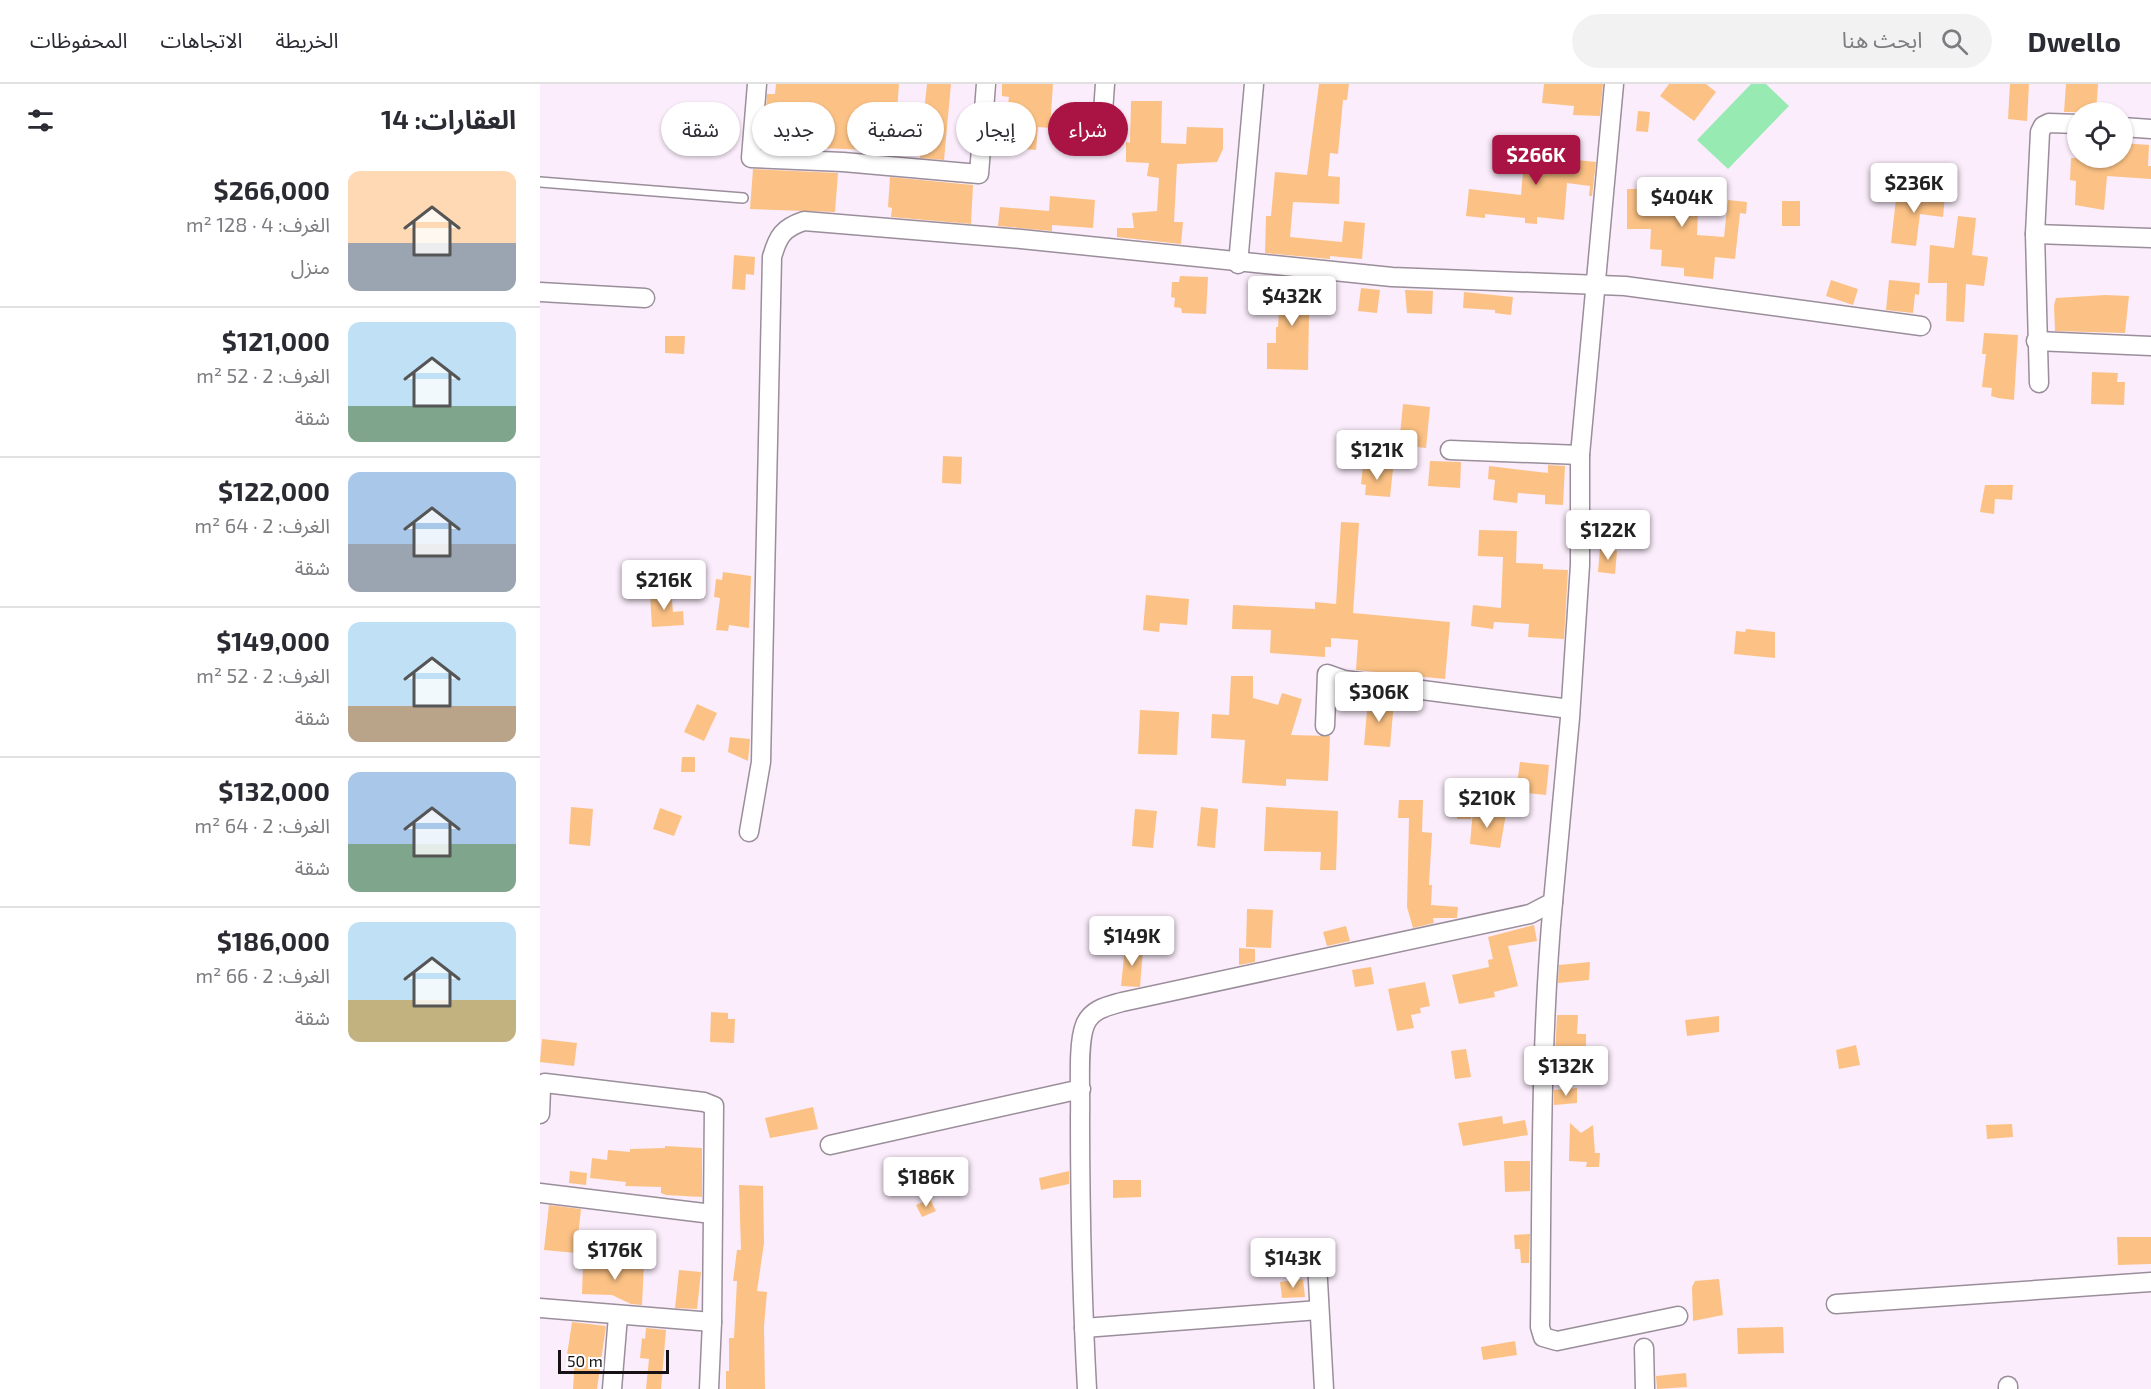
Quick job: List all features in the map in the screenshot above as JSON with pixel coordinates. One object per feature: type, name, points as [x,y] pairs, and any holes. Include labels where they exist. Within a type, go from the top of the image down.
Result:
[{"type":"street","points":[[757,84],[751,158],[843,162],[979,174],[986,84]]},
{"type":"street","points":[[1104,102],[1105,84]]},
{"type":"street","points":[[1238,264],[1254,84]]},
{"type":"street","points":[[1614,84],[1598,290],[1580,455],[1580,565],[1570,709],[1546,977],[1540,1327],[1543,1337],[1557,1341],[1678,1316]]},
{"type":"street","points":[[2039,383],[2036,341],[2035,234],[2040,132],[2043,126],[2049,123],[2067,124]]},
{"type":"street","points":[[2133,128],[2151,129]]},
{"type":"street","points":[[749,832],[761,762],[772,257],[779,235],[790,225],[804,221],[1022,240],[1238,264],[1392,278],[1598,290],[1921,326]]},
{"type":"street","points":[[2035,234],[2151,238]]},
{"type":"street","points":[[540,292],[645,298]]},
{"type":"street","points":[[2036,341],[2151,346]]},
{"type":"street","points":[[1450,450],[1580,455]]},
{"type":"street","points":[[1325,726],[1327,674],[1344,680],[1570,709]]},
{"type":"street","points":[[1087,1389],[1081,1089],[1085,1024],[1091,1015],[1102,1008],[1530,914],[1553,902]]},
{"type":"street","points":[[540,1114],[541,1089],[544,1083],[704,1102],[714,1106],[712,1322],[709,1389]]},
{"type":"street","points":[[830,1145],[1081,1089]]},
{"type":"street","points":[[540,1193],[712,1214]]},
{"type":"street","points":[[1317,1263],[1324,1389]]},
{"type":"street","points":[[1836,1304],[2151,1282]]},
{"type":"street","points":[[540,1308],[712,1322]]},
{"type":"street","points":[[1084,1328],[1319,1310]]},
{"type":"street","points":[[612,1389],[618,1316]]},
{"type":"street","points":[[1644,1348],[1645,1389]]},
{"type":"lane","points":[[540,182],[743,198]]},
{"type":"green space","points":[[1751,84],[1766,84],[1789,106],[1728,169],[1697,140]]},
{"type":"building","points":[[776,84],[899,84],[898,102],[847,102],[847,149],[835,149],[835,102],[766,102],[767,94],[775,94]]},
{"type":"building","points":[[927,84],[951,84],[944,160],[920,158],[920,156],[944,156],[944,102],[925,102]]},
{"type":"building","points":[[1002,84],[1053,84],[1052,102],[1048,102],[1048,128],[1038,127],[1036,150],[1036,102],[1008,102],[1009,97],[1002,96]]},
{"type":"building","points":[[1319,84],[1349,84],[1347,100],[1343,100],[1338,154],[1330,153],[1328,176],[1340,177],[1339,204],[1293,202],[1290,237],[1342,242],[1344,221],[1365,223],[1362,259],[1330,256],[1330,259],[1265,253],[1266,216],[1271,216],[1275,172],[1307,175]]},
{"type":"building","points":[[1544,84],[1603,84],[1600,116],[1573,115],[1574,106],[1542,103]]},
{"type":"building","points":[[1669,84],[1706,84],[1716,92],[1694,121],[1660,96]]},
{"type":"building","points":[[2010,84],[2029,84],[2027,121],[2008,119]]},
{"type":"building","points":[[2066,84],[2098,84],[2097,102],[2067,102],[2067,112],[2064,112]]},
{"type":"building","points":[[1131,101],[1162,101],[1161,143],[1186,144],[1187,127],[1223,128],[1223,149],[1217,162],[1177,164],[1174,222],[1183,222],[1181,244],[1117,237],[1117,228],[1134,228],[1132,213],[1157,211],[1159,178],[1147,176],[1149,163],[1126,162],[1128,142],[1130,143]]},
{"type":"building","points":[[1638,111],[1650,112],[1648,132],[1636,131]]},
{"type":"building","points":[[1526,137],[1559,140],[1557,158],[1596,162],[1592,196],[1589,196],[1590,186],[1567,183],[1564,220],[1537,217],[1537,224],[1525,223],[1525,218],[1485,214],[1485,218],[1466,216],[1469,189],[1521,195]]},
{"type":"building","points":[[2133,144],[2149,145],[2148,166],[2151,166],[2151,179],[2107,176],[2104,210],[2075,205],[2076,181],[2070,180],[2071,168],[2133,168]]},
{"type":"building","points":[[753,169],[838,173],[835,212],[750,209]]},
{"type":"building","points":[[890,177],[973,185],[971,224],[891,217],[892,208],[888,207]]},
{"type":"building","points":[[1682,184],[1699,185],[1697,235],[1724,237],[1728,200],[1747,202],[1746,214],[1740,213],[1735,259],[1715,257],[1713,279],[1684,276],[1684,268],[1661,266],[1662,250],[1650,249],[1651,229],[1627,229],[1627,189],[1682,189]]},
{"type":"building","points":[[1897,190],[1945,195],[1943,217],[1920,214],[1916,246],[1891,243]]},
{"type":"building","points":[[1050,196],[1095,200],[1093,228],[1052,225],[1052,231],[998,226],[1000,207],[1049,211]]},
{"type":"building","points":[[1782,201],[1800,201],[1800,226],[1782,226]]},
{"type":"building","points":[[1958,216],[1976,218],[1972,255],[1988,257],[1984,286],[1966,284],[1964,322],[1946,321],[1947,283],[1928,283],[1930,245],[1954,248]]},
{"type":"building","points":[[734,255],[755,257],[754,275],[746,274],[745,290],[732,289]]},
{"type":"building","points":[[1180,276],[1208,277],[1206,314],[1182,313],[1181,308],[1174,307],[1175,298],[1171,297],[1172,282],[1179,282]]},
{"type":"building","points":[[1281,277],[1311,280],[1311,289],[1313,289],[1312,315],[1309,315],[1308,370],[1267,369],[1267,343],[1276,343]]},
{"type":"building","points":[[1831,280],[1858,289],[1853,305],[1826,296]]},
{"type":"building","points":[[1889,280],[1920,283],[1919,295],[1915,294],[1913,313],[1886,310]]},
{"type":"building","points":[[1361,288],[1380,290],[1377,313],[1358,311]]},
{"type":"building","points":[[1405,290],[1433,291],[1432,314],[1407,313]]},
{"type":"building","points":[[1464,292],[1513,297],[1511,315],[1495,313],[1495,310],[1463,308]]},
{"type":"building","points":[[2129,296],[2125,333],[2055,331],[2056,298]]},
{"type":"building","points":[[1984,333],[2018,335],[2014,400],[1991,396],[1992,388],[1982,387],[1986,354],[1982,354]]},
{"type":"building","points":[[665,336],[685,336],[684,354],[665,353]]},
{"type":"building","points":[[2092,372],[2118,373],[2117,382],[2125,382],[2124,405],[2091,404]]},
{"type":"building","points":[[1403,404],[1430,407],[1426,448],[1399,445]]},
{"type":"building","points":[[943,456],[962,457],[961,484],[942,483]]},
{"type":"building","points":[[1430,461],[1461,462],[1460,488],[1428,486]]},
{"type":"building","points":[[1548,465],[1565,466],[1563,505],[1545,504],[1545,495],[1518,493],[1517,503],[1493,500],[1495,480],[1488,479],[1489,466],[1548,473]]},
{"type":"building","points":[[1363,466],[1393,469],[1390,497],[1365,495],[1366,485],[1361,484]]},
{"type":"building","points":[[1985,485],[2013,485],[2012,500],[1995,499],[1994,514],[1980,512]]},
{"type":"building","points":[[1341,522],[1359,523],[1353,613],[1450,622],[1445,679],[1356,670],[1358,640],[1331,638],[1331,647],[1325,647],[1325,657],[1270,653],[1271,630],[1232,629],[1233,605],[1315,609],[1315,602],[1336,604]]},
{"type":"building","points":[[1479,530],[1517,531],[1516,563],[1543,564],[1543,569],[1568,570],[1564,639],[1528,637],[1529,624],[1494,622],[1493,629],[1471,626],[1473,605],[1501,608],[1503,557],[1478,556]]},
{"type":"building","points":[[1600,549],[1617,551],[1615,574],[1598,572]]},
{"type":"building","points":[[723,572],[751,576],[749,628],[729,625],[728,631],[716,630],[720,598],[714,597],[716,579],[722,580]]},
{"type":"building","points":[[671,591],[673,612],[683,611],[684,625],[652,627],[650,593]]},
{"type":"building","points":[[1146,595],[1189,599],[1187,625],[1160,623],[1159,632],[1143,630]]},
{"type":"building","points":[[1746,629],[1775,632],[1775,658],[1734,654],[1736,631],[1745,632]]},
{"type":"building","points":[[1231,676],[1253,676],[1253,698],[1278,705],[1282,693],[1302,699],[1291,735],[1330,736],[1328,781],[1286,779],[1286,786],[1242,783],[1245,740],[1211,738],[1212,714],[1229,715]]},
{"type":"building","points":[[1368,699],[1394,701],[1390,747],[1364,745]]},
{"type":"building","points":[[697,704],[717,713],[704,741],[684,732]]},
{"type":"building","points":[[1140,710],[1179,712],[1177,755],[1138,754]]},
{"type":"building","points":[[730,737],[750,739],[748,761],[728,752]]},
{"type":"building","points":[[682,757],[695,757],[695,772],[681,772]]},
{"type":"building","points":[[1520,762],[1549,765],[1546,795],[1516,792]]},
{"type":"building","points":[[1399,800],[1423,800],[1422,832],[1432,833],[1429,885],[1432,885],[1431,905],[1458,907],[1457,918],[1433,918],[1434,923],[1413,928],[1407,907],[1409,818],[1398,818]]},
{"type":"building","points":[[1457,803],[1471,803],[1471,819],[1457,819]]},
{"type":"building","points":[[571,807],[593,809],[590,846],[569,844]]},
{"type":"building","points":[[1201,807],[1218,809],[1215,848],[1197,846]]},
{"type":"building","points":[[1266,807],[1338,811],[1336,870],[1320,870],[1321,852],[1264,851]]},
{"type":"building","points":[[660,808],[682,816],[674,836],[653,829]]},
{"type":"building","points":[[1135,809],[1157,811],[1153,848],[1132,846]]},
{"type":"building","points":[[1473,810],[1506,814],[1500,848],[1470,844]]},
{"type":"building","points":[[1247,909],[1273,910],[1271,948],[1246,947]]},
{"type":"building","points":[[1534,925],[1537,941],[1508,946],[1518,986],[1494,992],[1495,997],[1459,1004],[1452,975],[1489,967],[1488,960],[1493,959],[1488,937]]},
{"type":"building","points":[[1346,926],[1350,941],[1327,946],[1323,932]]},
{"type":"building","points":[[1125,947],[1143,949],[1140,987],[1121,986]]},
{"type":"building","points":[[1239,948],[1255,949],[1255,962],[1239,965]]},
{"type":"building","points":[[1590,962],[1589,980],[1558,983],[1559,965]]},
{"type":"building","points":[[1371,967],[1374,984],[1355,987],[1352,970]]},
{"type":"building","points":[[1425,982],[1430,1006],[1420,1008],[1421,1013],[1411,1015],[1414,1028],[1397,1031],[1388,989]]},
{"type":"building","points":[[711,1012],[728,1013],[728,1019],[735,1019],[734,1043],[710,1042]]},
{"type":"building","points":[[1557,1015],[1578,1015],[1577,1034],[1586,1034],[1586,1057],[1555,1057]]},
{"type":"building","points":[[1719,1016],[1719,1032],[1687,1036],[1685,1020]]},
{"type":"building","points":[[542,1039],[577,1043],[574,1066],[540,1062]]},
{"type":"building","points":[[1856,1045],[1860,1065],[1839,1069],[1836,1050]]},
{"type":"building","points":[[1466,1049],[1471,1077],[1455,1079],[1451,1051]]},
{"type":"building","points":[[1577,1088],[1577,1103],[1554,1105],[1554,1090]]},
{"type":"building","points":[[813,1107],[818,1129],[770,1138],[765,1118]]},
{"type":"building","points":[[1502,1116],[1503,1124],[1525,1120],[1528,1135],[1463,1146],[1458,1123]]},
{"type":"building","points":[[1570,1123],[1581,1133],[1593,1125],[1595,1153],[1600,1153],[1599,1167],[1586,1167],[1587,1162],[1569,1161]]},
{"type":"building","points":[[2012,1124],[2013,1137],[1987,1139],[1986,1125]]},
{"type":"building","points":[[665,1146],[702,1148],[702,1197],[666,1195],[661,1193],[661,1187],[625,1186],[626,1182],[590,1178],[592,1158],[607,1160],[608,1150],[630,1152],[630,1149],[665,1148]]},
{"type":"building","points":[[1504,1161],[1530,1161],[1530,1191],[1505,1192]]},
{"type":"building","points":[[570,1171],[587,1173],[586,1185],[569,1183]]},
{"type":"building","points":[[1069,1171],[1069,1184],[1041,1190],[1039,1178]]},
{"type":"building","points":[[1113,1180],[1141,1180],[1141,1197],[1113,1198]]},
{"type":"building","points":[[739,1185],[763,1186],[764,1243],[757,1291],[767,1292],[764,1326],[765,1389],[726,1389],[726,1371],[729,1371],[729,1338],[734,1338],[737,1281],[733,1281],[737,1250],[741,1250]]},
{"type":"building","points":[[930,1199],[936,1211],[922,1217],[916,1205]]},
{"type":"building","points":[[549,1205],[581,1209],[576,1253],[544,1250]]},
{"type":"building","points":[[1530,1234],[1529,1263],[1521,1263],[1520,1249],[1515,1249],[1514,1235]]},
{"type":"building","points":[[2117,1237],[2151,1237],[2151,1264],[2118,1265]]},
{"type":"building","points":[[619,1262],[644,1263],[642,1305],[631,1304],[612,1295],[582,1294],[583,1265],[619,1266]]},
{"type":"building","points":[[679,1270],[701,1272],[697,1309],[675,1308]]},
{"type":"building","points":[[1303,1279],[1305,1297],[1282,1298],[1280,1282]]},
{"type":"building","points":[[1719,1279],[1723,1315],[1693,1321],[1692,1287],[1695,1281]]},
{"type":"building","points":[[572,1322],[606,1326],[597,1389],[573,1389],[575,1357],[567,1355]]},
{"type":"building","points":[[1783,1327],[1784,1353],[1738,1354],[1737,1328]]},
{"type":"building","points":[[646,1328],[666,1330],[661,1389],[646,1389],[649,1359],[640,1358],[642,1338],[645,1339]]},
{"type":"building","points":[[1515,1341],[1517,1355],[1483,1360],[1481,1347]]},
{"type":"building","points":[[1686,1373],[1687,1387],[1657,1389],[1656,1376]]}]
